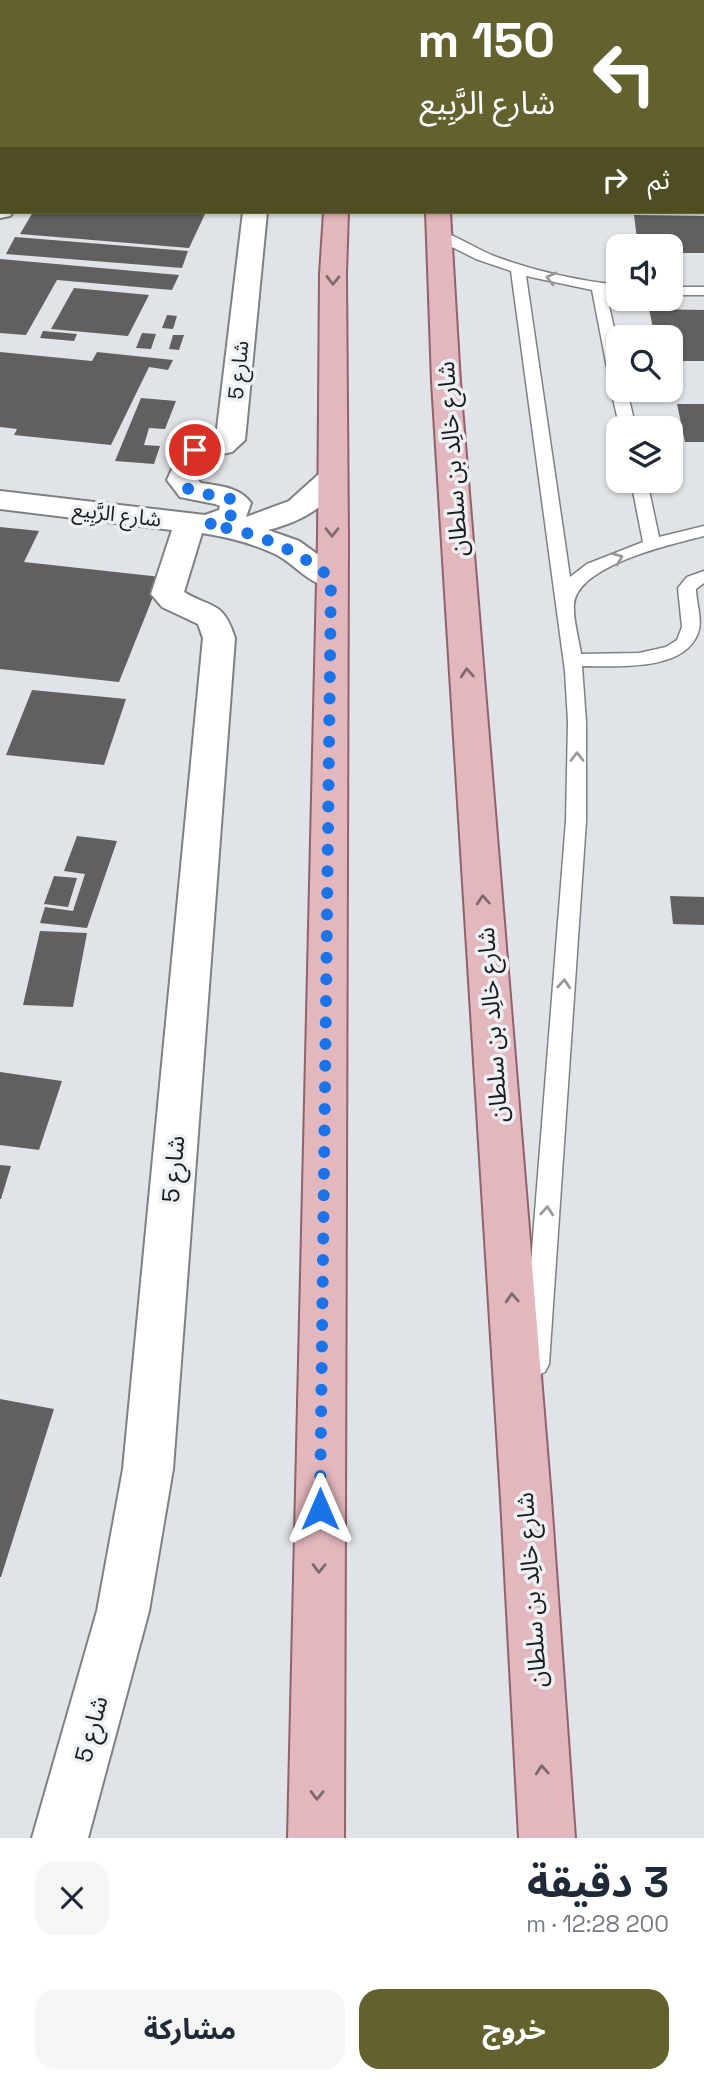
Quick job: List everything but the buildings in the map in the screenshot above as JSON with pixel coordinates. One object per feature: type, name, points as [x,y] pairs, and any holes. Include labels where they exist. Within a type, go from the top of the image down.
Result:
[{"type":"main road","points":[[316,1838],[336,214]]},
{"type":"main road","name":"شارع خالِد بن سلطان","points":[[438,223],[446,382],[526,1499],[547,1838]]},
{"type":"street","name":"شارع 5","points":[[60,1838],[123,1611],[148,1469],[219,638],[211,617],[200,608],[171,599],[167,594],[211,526],[232,515],[236,503],[223,496],[191,491],[184,486],[182,480],[190,454],[203,448],[220,446],[230,440],[255,214]]},
{"type":"street","name":"شارع الرَّبِيع","points":[[211,526],[276,519],[294,511],[322,491],[331,480]]},
{"type":"street","name":"شارع الرَّبِيع","points":[[0,500],[211,526],[288,548],[331,578]]},
{"type":"lane","points":[[438,223],[464,249],[518,269],[606,288]]},
{"type":"lane","points":[[518,269],[573,660],[577,722],[576,821],[526,1499]]},
{"type":"lane","points":[[598,287],[606,325]]},
{"type":"lane","points":[[683,291],[704,291]]},
{"type":"lane","points":[[641,493],[652,544]]},
{"type":"lane","points":[[565,603],[574,583],[593,568],[652,544],[704,531]]},
{"type":"lane","points":[[573,660],[660,658],[674,652],[685,643],[690,631],[687,588],[693,581],[704,576]]},
{"type":"route","points":[[195,450],[188,458],[182,480],[184,486],[191,491],[231,498],[236,503],[232,515],[208,525],[234,528],[288,548],[331,578],[320,1509]]}]
